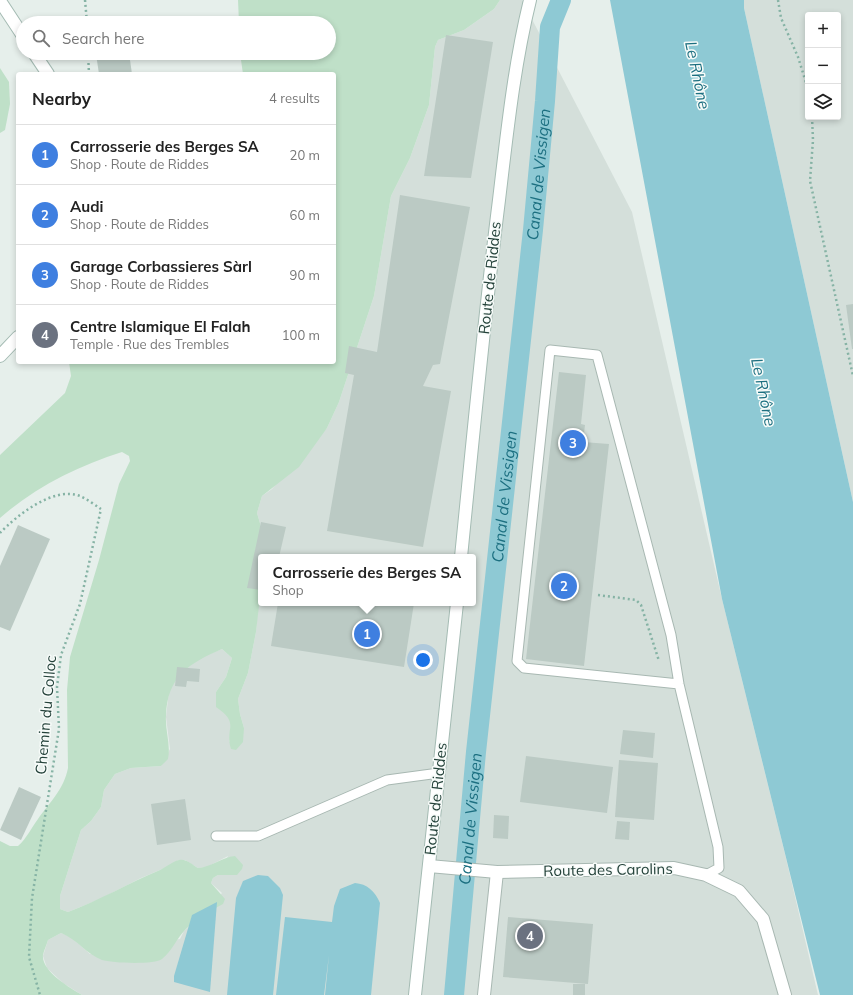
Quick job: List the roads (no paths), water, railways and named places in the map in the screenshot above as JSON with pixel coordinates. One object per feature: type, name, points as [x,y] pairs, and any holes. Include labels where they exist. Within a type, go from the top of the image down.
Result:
[{"type":"street","name":"Route de Riddes","points":[[461,554],[489,281],[514,86],[530,0]]},
{"type":"street","points":[[0,1],[16,25]]},
{"type":"street","points":[[39,60],[47,72]]},
{"type":"street","points":[[0,356],[16,339]]},
{"type":"street","name":"Route de Riddes","points":[[416,995],[456,606]]},
{"type":"street","name":"Route des Carolins","points":[[429,866],[497,872],[674,868],[706,875],[738,891],[763,919],[784,995]]},
{"type":"street","points":[[484,995],[497,872]]},
{"type":"lane","points":[[679,684],[524,668],[518,661],[550,350],[597,355],[671,635],[679,684],[718,847],[719,868],[706,875]]},
{"type":"lane","points":[[216,836],[258,836],[387,780],[439,773]]},
{"type":"water","name":"Le Rhône","points":[[610,0],[744,0],[744,8],[853,502],[853,995],[820,995],[722,599]]},
{"type":"water","points":[[258,875],[268,876],[280,888],[283,895],[273,995],[227,995],[236,898],[243,881]]},
{"type":"water","points":[[355,883],[370,889],[376,895],[380,903],[371,995],[325,995],[329,955],[324,995],[276,995],[285,917],[332,922],[334,906],[340,889]]},
{"type":"water","points":[[217,902],[210,992],[174,982],[174,976],[192,915]]},
{"type":"waterway","name":"Canal de Vissigen","points":[[454,995],[476,752],[533,230],[550,27],[561,0]]},
{"type":"place","name":"Garage Corbassieres Sàrl","points":[[573,443]]},
{"type":"place","name":"Audi","points":[[564,586]]},
{"type":"place","name":"Carrosserie des Berges SA","points":[[367,634]]},
{"type":"place","name":"Centre Islamique El Falah","points":[[530,936]]}]
